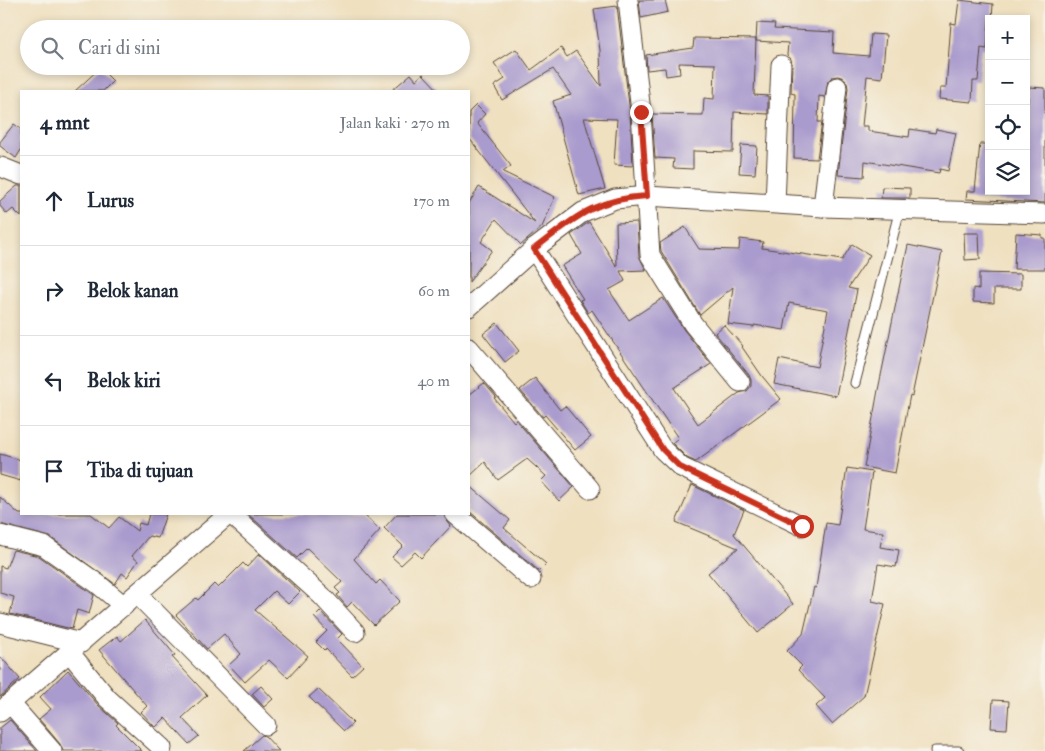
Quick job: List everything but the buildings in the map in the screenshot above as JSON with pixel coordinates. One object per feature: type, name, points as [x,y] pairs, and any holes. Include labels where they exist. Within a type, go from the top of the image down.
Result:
[{"type":"street","points":[[628,0],[641,112],[649,249],[652,260],[694,324],[740,382]]},
{"type":"street","points":[[775,203],[781,65]]},
{"type":"street","points":[[822,207],[837,87]]},
{"type":"street","points":[[1,167],[20,175]]},
{"type":"street","points":[[470,306],[534,249],[583,212],[615,199],[647,196],[822,207],[1045,214]]},
{"type":"street","points":[[534,249],[663,450],[672,460],[692,473],[802,526]]},
{"type":"street","points":[[470,349],[590,489]]},
{"type":"street","points":[[52,751],[5,708],[130,600],[222,515],[322,596],[356,632]]},
{"type":"street","points":[[456,515],[530,579]]},
{"type":"street","points":[[0,536],[44,546],[98,584],[130,600],[266,725]]},
{"type":"street","points":[[0,623],[75,648],[107,698],[162,748]]},
{"type":"lane","points":[[855,383],[900,209]]},
{"type":"lane","points":[[935,751],[959,751]]},
{"type":"route","points":[[641,112],[647,196],[627,197],[604,202],[583,212],[534,249],[663,450],[672,460],[680,467],[802,526]]}]
